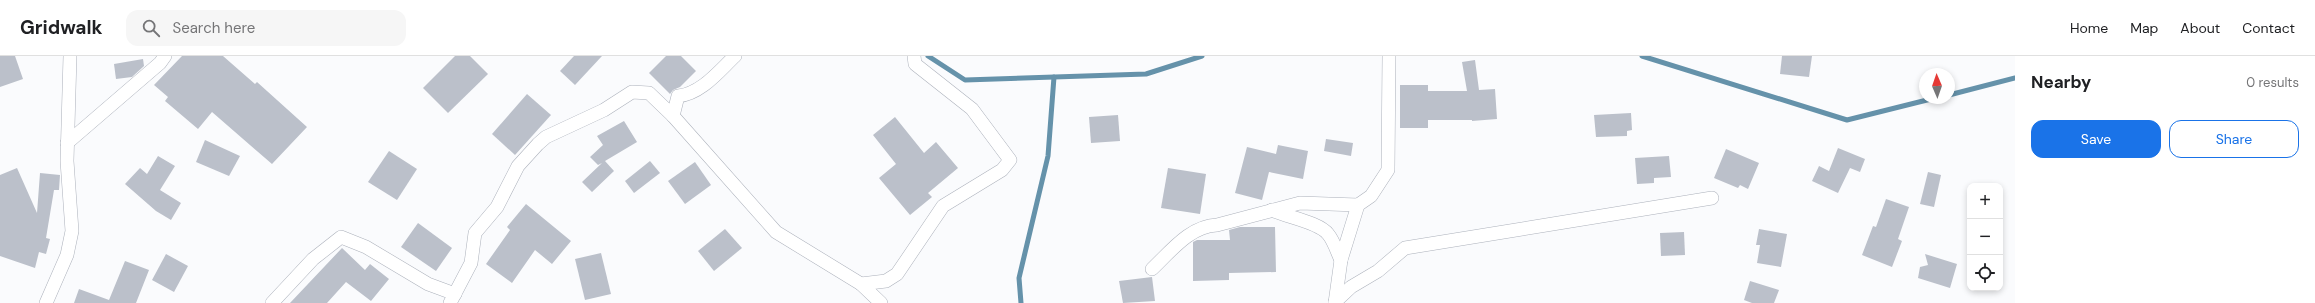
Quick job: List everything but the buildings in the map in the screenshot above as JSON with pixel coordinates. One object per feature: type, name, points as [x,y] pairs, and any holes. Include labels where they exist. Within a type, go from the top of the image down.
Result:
[{"type":"street","points":[[46,303],[67,255],[72,231],[67,143],[70,56]]},
{"type":"street","points":[[67,143],[160,63],[165,56]]},
{"type":"street","points":[[673,116],[678,96],[700,88],[735,56]]},
{"type":"street","points":[[861,284],[886,281],[897,274],[943,206],[1002,170],[1010,160],[972,109],[915,64],[914,56]]},
{"type":"street","points":[[1152,269],[1185,237],[1206,225],[1217,225],[1300,203],[1358,205],[1371,196],[1388,170],[1389,56]]},
{"type":"street","points":[[272,303],[313,259],[341,237],[366,247],[452,298],[471,263],[475,233],[497,207],[518,166],[538,144],[546,138],[604,110],[632,92],[649,93],[673,116],[776,232],[861,284],[881,303]]},
{"type":"street","points":[[1335,302],[1351,287],[1378,271],[1404,248],[1712,198]]},
{"type":"street","points":[[1335,302],[1341,260],[1358,205]]},
{"type":"street","points":[[1272,210],[1287,218],[1300,218],[1328,234],[1341,260]]},
{"type":"waterway","points":[[928,56],[965,80],[1146,74],[1202,56]]},
{"type":"waterway","points":[[1642,56],[1847,120],[1919,102]]},
{"type":"waterway","points":[[1021,303],[1019,278],[1048,156],[1054,77]]},
{"type":"waterway","points":[[1955,93],[2015,78]]}]
